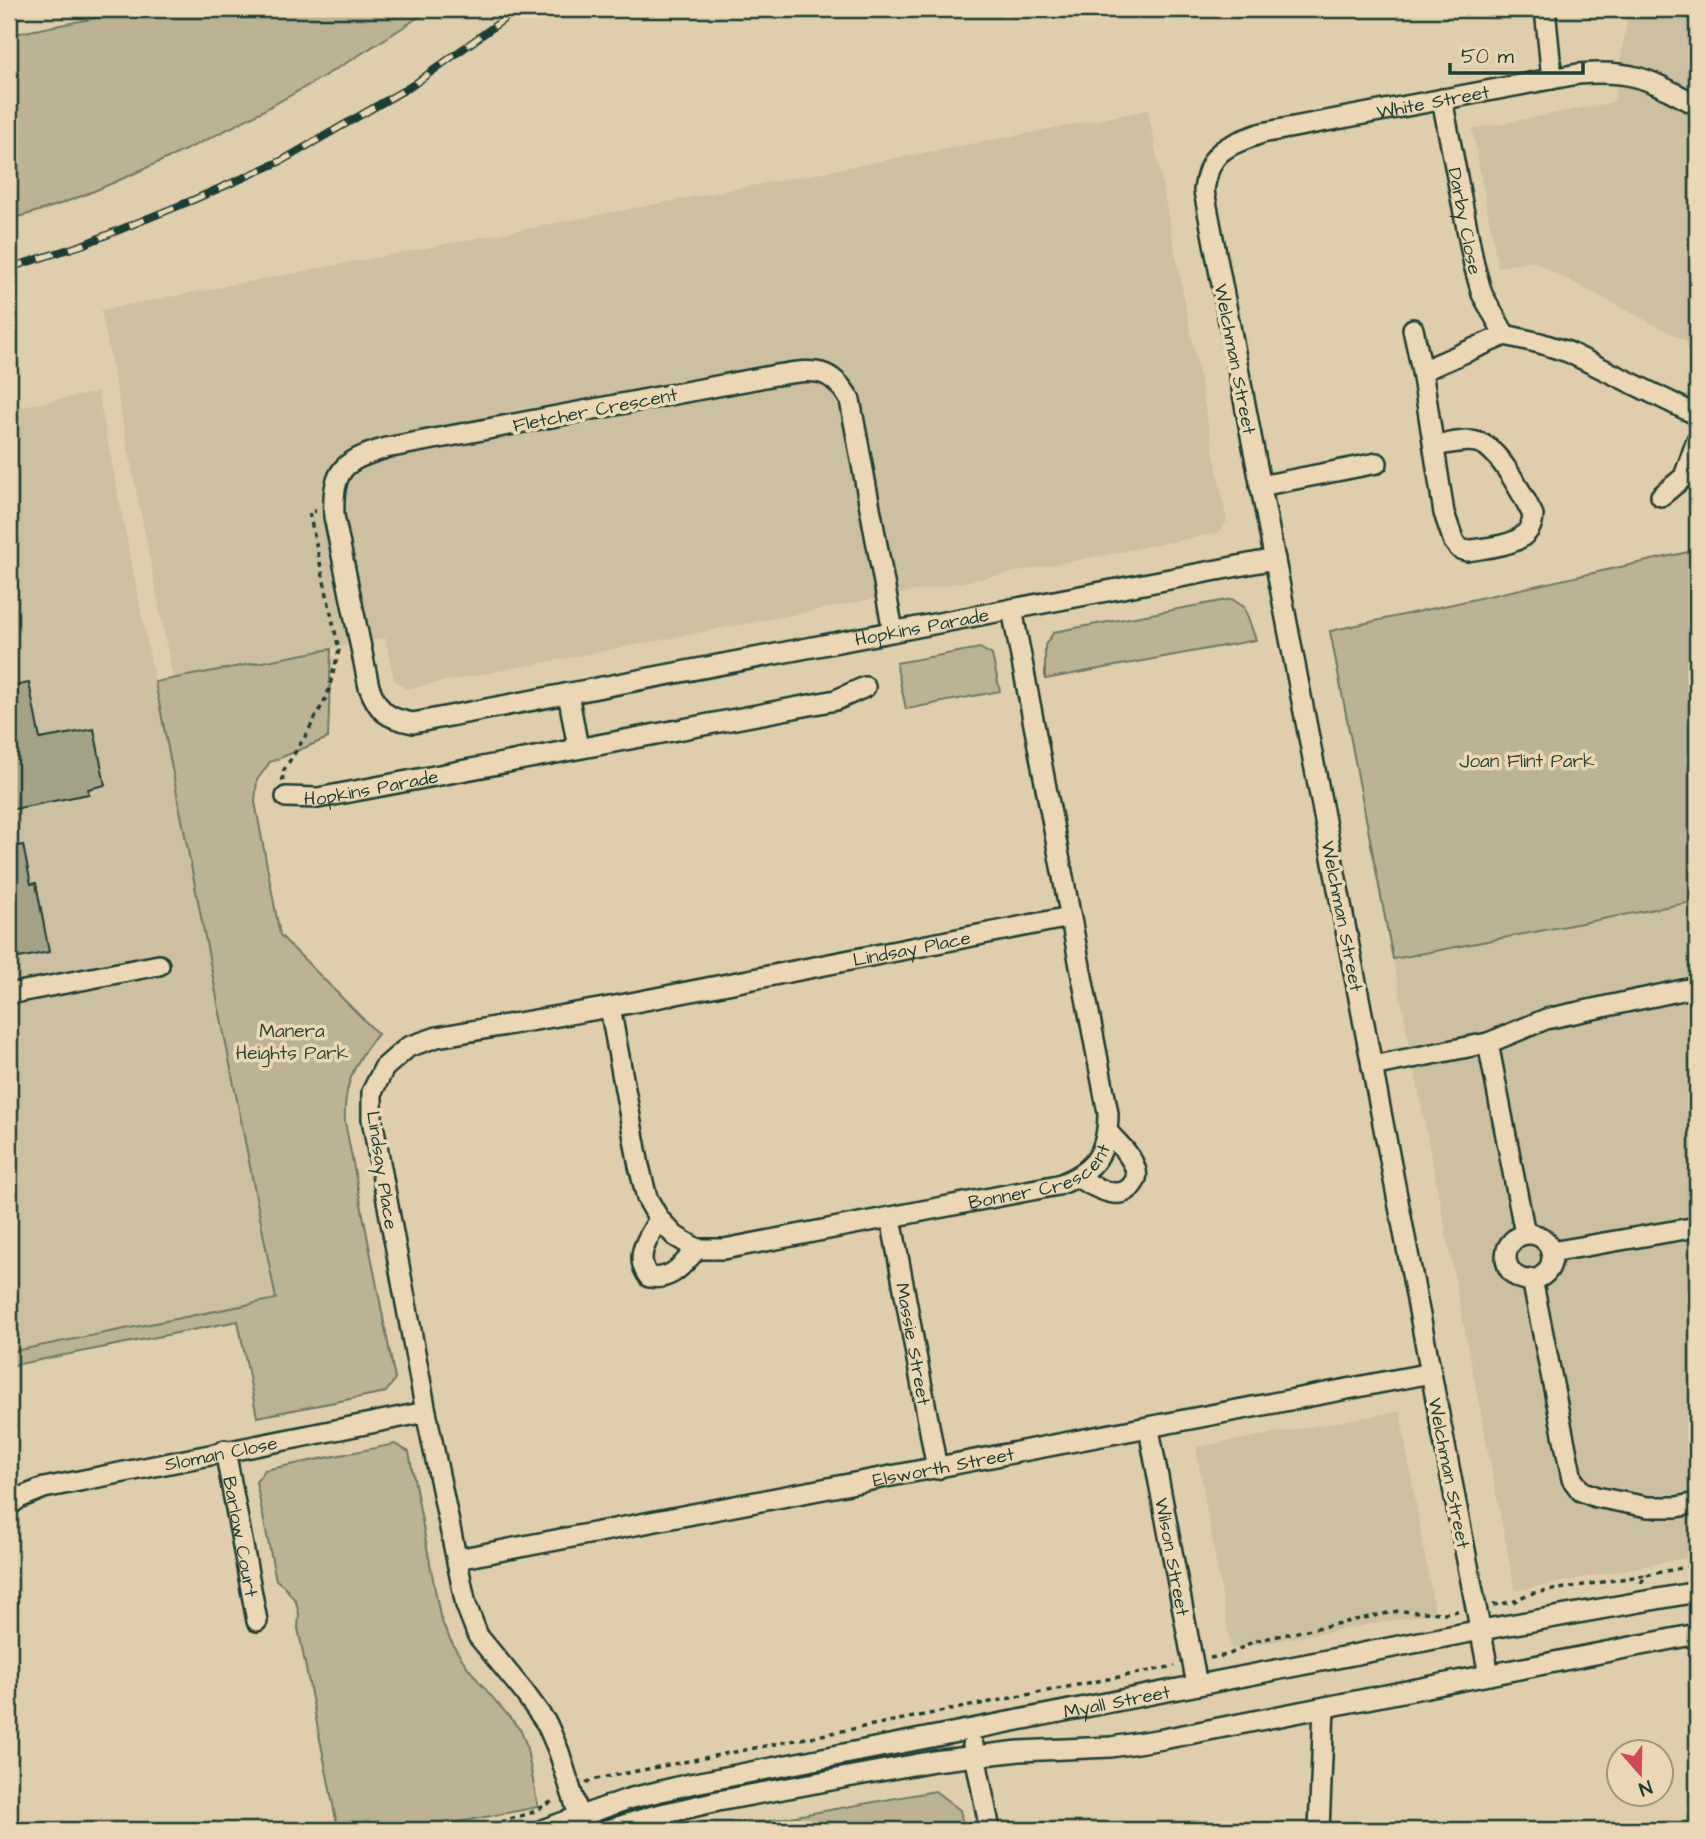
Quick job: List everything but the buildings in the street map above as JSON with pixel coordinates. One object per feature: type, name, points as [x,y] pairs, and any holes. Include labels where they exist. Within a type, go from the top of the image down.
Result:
[{"type":"street","points":[[1545,9],[1552,79]]},
{"type":"street","name":"White Street","points":[[1213,158],[1230,144],[1262,133],[1552,79],[1605,72],[1630,74],[1655,83],[1697,105]]},
{"type":"street","name":"Darby Close","points":[[1442,100],[1482,294],[1505,335]]},
{"type":"street","name":"Welchman Street","points":[[1213,158],[1206,174],[1204,191],[1489,1675]]},
{"type":"street","points":[[1413,329],[1435,446],[1434,459],[1444,513],[1454,542],[1460,549],[1467,551],[1521,540],[1530,531],[1533,515],[1519,489],[1491,450],[1482,443],[1471,441],[1435,446]]},
{"type":"street","points":[[1422,371],[1505,335],[1568,352],[1697,415]]},
{"type":"street","name":"Fletcher Crescent","points":[[377,707],[369,687],[334,509],[333,491],[341,469],[361,456],[386,448],[776,375],[804,371],[825,372],[840,383],[850,400],[893,631]]},
{"type":"street","points":[[1661,495],[1684,477],[1697,440]]},
{"type":"street","points":[[1260,486],[1377,463]]},
{"type":"street","name":"Hopkins Parade","points":[[377,707],[393,719],[413,723],[1275,559]]},
{"type":"street","name":"Bonner Crescent","points":[[697,1249],[724,1249],[1058,1185],[1078,1178],[1092,1165],[1102,1150],[1108,1132],[1108,1113],[1012,610]]},
{"type":"street","name":"Hopkins Parade","points":[[286,797],[318,798],[836,700],[865,687]]},
{"type":"street","points":[[568,693],[579,748]]},
{"type":"street","name":"Lindsay Place","points":[[579,1816],[547,1724],[478,1636],[466,1605],[426,1412],[372,1119],[372,1092],[384,1068],[408,1047],[437,1037],[610,1007],[1070,917]]},
{"type":"street","points":[[9,994],[159,965]]},
{"type":"street","points":[[1372,1066],[1488,1043],[1546,1019],[1697,987]]},
{"type":"street","points":[[610,1007],[647,1198],[659,1219],[675,1237],[697,1249],[672,1275],[660,1279],[649,1276],[640,1257],[659,1219]]},
{"type":"street","points":[[1488,1043],[1525,1234]]},
{"type":"street","points":[[1078,1178],[1113,1193],[1124,1191],[1133,1185],[1137,1175],[1134,1165],[1108,1132]]},
{"type":"street","name":"Massie Street","points":[[891,1219],[937,1469]]},
{"type":"street","points":[[1551,1252],[1697,1227]]},
{"type":"street","points":[[1525,1234],[1542,1238],[1551,1252],[1547,1270],[1532,1279],[1518,1277],[1506,1261],[1508,1247],[1512,1241],[1525,1234]]},
{"type":"street","points":[[1532,1279],[1572,1479],[1581,1491],[1596,1497],[1648,1507],[1677,1507],[1697,1503]]},
{"type":"street","name":"Elsworth Street","points":[[457,1559],[1149,1429],[1431,1373]]},
{"type":"street","name":"Sloman Close","points":[[12,1499],[44,1488],[426,1412]]},
{"type":"street","name":"Wilson Street","points":[[1149,1429],[1197,1685]]},
{"type":"street","name":"Barlow Court","points":[[225,1450],[257,1621]]},
{"type":"street","name":"Myall Street","points":[[542,1830],[628,1799],[690,1784],[1481,1630],[1697,1592]]},
{"type":"street","name":"Myall Street","points":[[608,1830],[654,1823],[745,1796],[934,1761],[976,1755],[1111,1747],[1697,1634]]},
{"type":"street","points":[[1319,1830],[1324,1708]]},
{"type":"street","points":[[970,1730],[990,1830]]},
{"type":"path","points":[[286,797],[282,773],[327,696],[339,650],[309,512],[334,509]]},
{"type":"path","points":[[471,1830],[531,1813],[591,1780],[1228,1655],[1254,1641],[1398,1611],[1444,1613],[1477,1608],[1513,1602],[1528,1594],[1697,1565]]},
{"type":"path","points":[[1630,1604],[1646,1575]]},
{"type":"shaded area","points":[[1677,9],[1697,9],[1697,347],[1532,261],[1498,267],[1472,129],[1614,102],[1627,18]]},
{"type":"shaded area","points":[[1148,110],[1227,521],[1219,533],[406,689],[394,680],[385,638],[173,679],[101,310]]},
{"type":"shaded area","points":[[98,392],[276,1299],[9,1352],[9,409]]},
{"type":"shaded area","points":[[1697,901],[1697,1556],[1515,1591],[1393,959]]},
{"type":"shaded area","points":[[1400,1411],[1435,1613],[1231,1649],[1196,1447]]},
{"type":"shaded area","points":[[9,1777],[19,1830],[9,1830]]},
{"type":"green space","points":[[142,9],[431,9],[328,74],[222,132],[97,190],[9,219],[9,35]]},
{"type":"green space","name":"Joan Flint Park","points":[[1697,550],[1697,901],[1393,959],[1330,631]]},
{"type":"green space","points":[[1232,599],[1244,607],[1256,640],[1045,679],[1045,645],[1054,632]]},
{"type":"green space","points":[[980,648],[992,655],[1000,691],[906,709],[896,663]]},
{"type":"green space","name":"Manera Heights Park","points":[[331,649],[328,738],[270,762],[257,780],[255,802],[280,935],[378,1034],[352,1074],[346,1097],[345,1122],[395,1379],[386,1392],[257,1417],[238,1321],[9,1366],[9,1352],[276,1299],[155,682]]},
{"type":"green space","points":[[395,1444],[409,1452],[440,1616],[465,1663],[521,1731],[538,1807],[417,1830],[338,1830],[298,1628],[299,1614],[296,1602],[276,1580],[256,1482],[265,1470]]},
{"type":"green space","points":[[935,1791],[960,1810],[964,1830],[718,1830]]},
{"type":"railway","points":[[9,268],[82,245],[281,161],[413,85],[518,9]]}]
